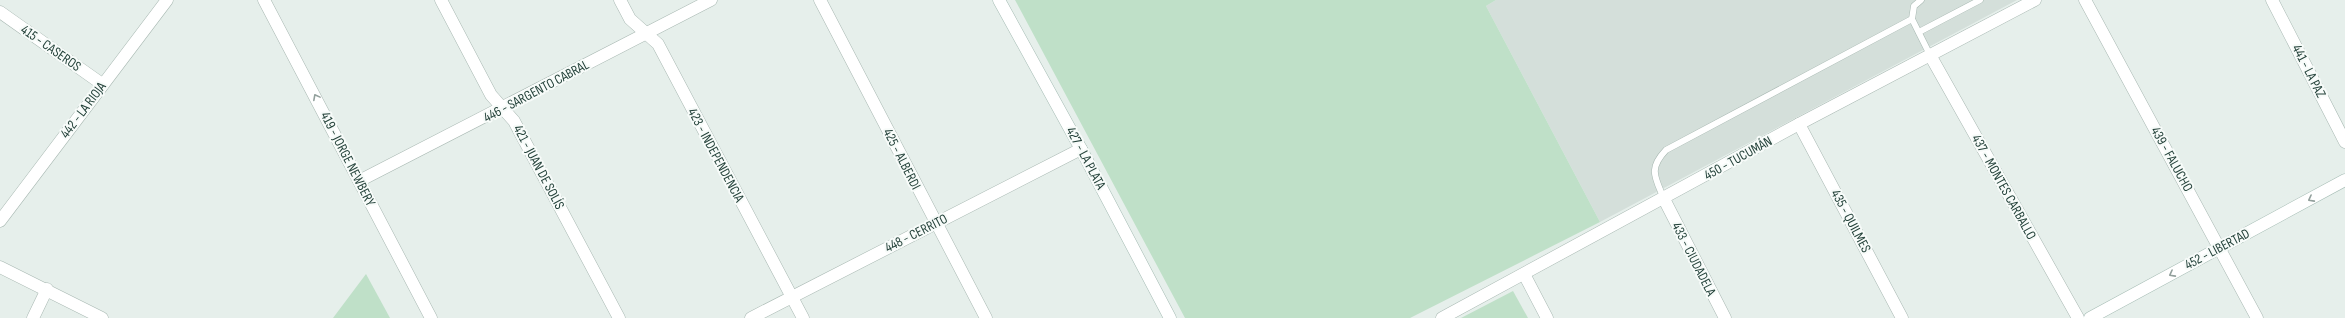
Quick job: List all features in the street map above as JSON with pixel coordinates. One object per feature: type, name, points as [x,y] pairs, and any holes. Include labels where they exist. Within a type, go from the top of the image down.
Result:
[{"type":"street","name":"442 - LA RIOJA","points":[[0,221],[102,84],[167,0]]},
{"type":"street","name":"419 - JORGE NEWBERY","points":[[264,0],[432,318]]},
{"type":"street","name":"421 - JUAN DE SOLÍS","points":[[441,0],[491,95],[514,121],[619,318]]},
{"type":"street","name":"423 - INDEPENDENCIA","points":[[620,0],[630,19],[658,44],[803,318]]},
{"type":"street","name":"446 - SARGENTO CABRAL","points":[[359,181],[503,109],[646,33],[712,0]]},
{"type":"street","name":"425 - ALBERDI","points":[[820,0],[935,224],[986,318]]},
{"type":"street","name":"427 - LA PLATA","points":[[999,0],[1081,149],[1170,318]]},
{"type":"street","name":"450 - TUCUMÁN","points":[[1442,318],[1664,199],[1799,124],[2035,0]]},
{"type":"street","name":"439 - FALUCHO","points":[[2085,0],[2257,318]]},
{"type":"street","name":"441 - LA PAZ","points":[[2272,0],[2345,142]]},
{"type":"street","name":"415 - CASEROS","points":[[0,12],[102,84]]},
{"type":"street","name":"437 - MONTES CARBALLO","points":[[1930,55],[2078,318]]},
{"type":"street","name":"435 - QUILMES","points":[[1799,124],[1902,318]]},
{"type":"street","name":"448 - CERRITO","points":[[751,318],[1081,149]]},
{"type":"street","name":"452 - LIBERTAD","points":[[2090,318],[2345,180]]},
{"type":"street","name":"433 - CIUDADELA","points":[[1664,199],[1725,318]]},
{"type":"street","points":[[0,266],[102,318]]},
{"type":"street","points":[[1524,274],[1547,318]]},
{"type":"street","points":[[33,318],[47,289]]},
{"type":"lane","points":[[1921,0],[1914,6],[1912,19],[1930,55]]},
{"type":"lane","points":[[1919,32],[1980,0]]},
{"type":"lane","points":[[1664,199],[1653,174],[1656,160],[1666,150],[1912,19]]},
{"type":"shaded area","points":[[1496,0],[2017,0],[1600,222],[1486,6]]},
{"type":"green space","points":[[1015,0],[1496,0],[1486,6],[1600,222],[1410,318],[1185,318]]},
{"type":"green space","points":[[366,274],[390,318],[333,318]]},
{"type":"green space","points":[[1513,291],[1528,318],[1461,318]]}]
